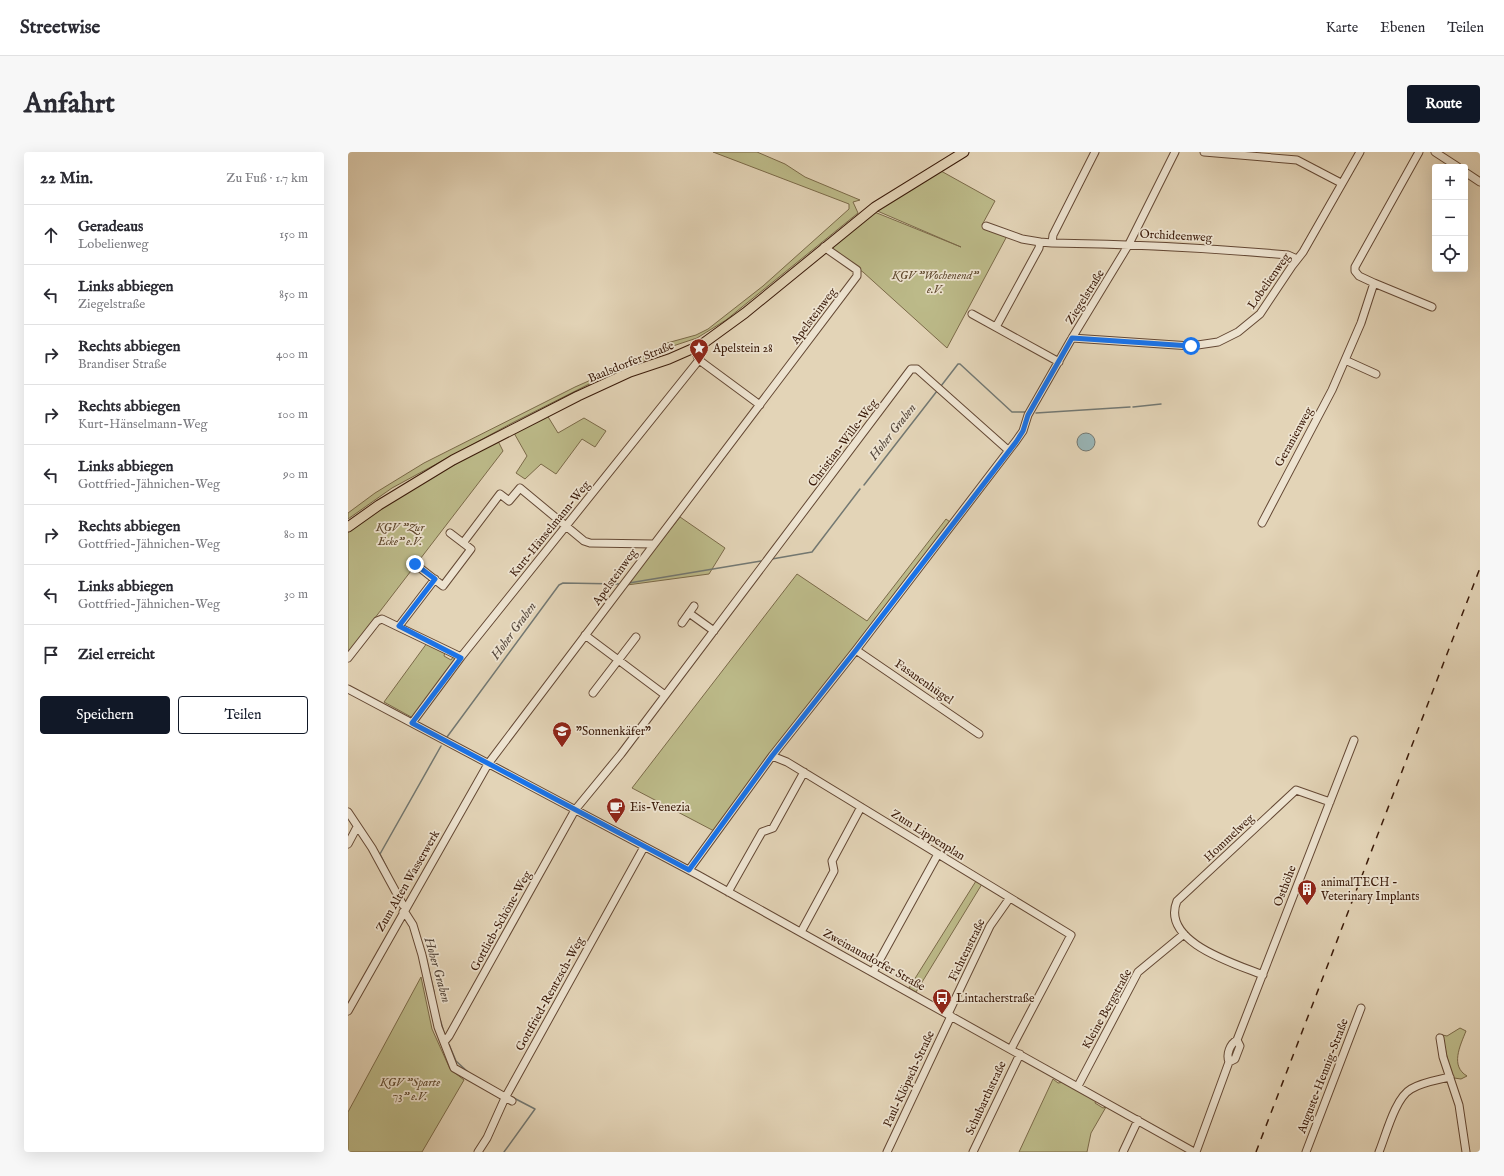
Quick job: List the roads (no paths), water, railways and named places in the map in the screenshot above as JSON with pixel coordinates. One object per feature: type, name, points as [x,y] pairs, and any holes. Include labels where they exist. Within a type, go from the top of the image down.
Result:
[{"type":"main road","name":"Baalsdorfer Straße","points":[[348,527],[409,486],[453,460],[578,396],[630,372],[694,349],[745,313],[875,206],[964,152]]},
{"type":"street","points":[[1052,243],[1053,235],[1095,152]]},
{"type":"street","name":"Ziegelstraße","points":[[689,870],[772,756],[856,650],[1023,431],[1028,415],[1072,338],[1129,244],[1176,152]]},
{"type":"street","points":[[1204,152],[1297,160],[1342,183]]},
{"type":"street","name":"Lobelienweg","points":[[1072,338],[1191,346],[1218,342],[1243,329],[1260,314],[1297,259],[1304,252],[1360,152]]},
{"type":"street","points":[[1419,152],[1355,267],[1355,271],[1359,276],[1432,307]]},
{"type":"street","points":[[1439,153],[1454,164]]},
{"type":"street","points":[[1468,174],[1480,182]]},
{"type":"street","points":[[986,226],[1022,239],[1040,242],[1039,248],[996,327]]},
{"type":"street","name":"Orchideenweg","points":[[1040,242],[1129,244],[1226,250],[1288,255],[1297,259]]},
{"type":"street","name":"Apelsteinweg","points":[[488,764],[857,276],[857,270],[824,247]]},
{"type":"street","name":"Geranienweg","points":[[1262,524],[1320,413],[1345,360],[1374,283]]},
{"type":"street","points":[[972,314],[1059,362]]},
{"type":"street","points":[[694,349],[699,360],[760,405]]},
{"type":"street","name":"Kurt-Hänselmann-Weg","points":[[412,723],[461,658],[699,360]]},
{"type":"street","points":[[1345,360],[1376,374]]},
{"type":"street","name":"Christian-Wille-Weg","points":[[575,810],[714,631],[911,369],[917,369],[1008,450]]},
{"type":"street","points":[[463,542],[500,494],[509,501],[520,488],[584,541],[590,543],[653,544]]},
{"type":"street","points":[[415,564],[443,586],[471,549],[450,533]]},
{"type":"street","points":[[399,626],[435,579]]},
{"type":"street","points":[[682,623],[694,606]]},
{"type":"street","points":[[689,613],[714,631]]},
{"type":"street","points":[[348,658],[377,621],[382,619],[399,626],[461,658]]},
{"type":"street","points":[[585,635],[665,695]]},
{"type":"street","points":[[593,693],[636,637]]},
{"type":"street","name":"Fasanenhügel","points":[[856,650],[979,734]]},
{"type":"street","name":"Zweinaundorfer Straße","points":[[348,689],[689,870],[1195,1152]]},
{"type":"street","name":"Osthöhe","points":[[1195,1152],[1229,1062],[1227,1057],[1232,1043],[1237,1040],[1354,740]]},
{"type":"street","name":"Zum Lippenplan","points":[[772,756],[787,762],[804,772],[1009,899],[1071,935],[1011,1049]]},
{"type":"street","name":"Zum Alten Wasserwerk","points":[[348,1011],[488,764]]},
{"type":"street","points":[[728,892],[762,832],[773,828],[804,772]]},
{"type":"street","name":"Hommelweg","points":[[1184,934],[1174,918],[1177,901],[1296,790],[1330,802]]},
{"type":"street","points":[[801,932],[834,871],[832,861],[861,807]]},
{"type":"street","name":"Gottlieb-Schöne-Weg","points":[[444,1042],[449,1036],[575,810]]},
{"type":"street","points":[[348,812],[372,848],[413,925],[438,1027],[454,1068],[509,1100]]},
{"type":"street","points":[[348,844],[358,827]]},
{"type":"street","name":"Gottfried-Rentzsch-Weg","points":[[478,1152],[509,1100],[644,847]]},
{"type":"street","points":[[873,972],[938,854]]},
{"type":"street","name":"Fichtenstraße","points":[[950,1015],[990,926],[1009,899]]},
{"type":"street","points":[[1184,934],[1204,951],[1263,975]]},
{"type":"street","name":"Kleine Bergstraße","points":[[1078,1086],[1138,972],[1184,934]]},
{"type":"street","name":"Auguste-Hennig-Straße","points":[[1306,1152],[1361,1008]]},
{"type":"street","name":"Paul-Klöpsch-Straße","points":[[887,1152],[950,1015]]},
{"type":"street","points":[[1440,1038],[1443,1057],[1459,1105],[1466,1152]]},
{"type":"street","name":"Schubarthstraße","points":[[973,1152],[1020,1054]]},
{"type":"street","points":[[1379,1152],[1398,1104],[1405,1094],[1416,1087],[1450,1077]]},
{"type":"street","points":[[1123,1152],[1138,1120]]},
{"type":"water","points":[[1082,433],[1090,433],[1095,438],[1093,449],[1090,451],[1082,451],[1077,446],[1077,438]]},
{"type":"waterway","name":"Hoher Graben","points":[[941,386],[958,364],[960,364],[1012,412],[1025,412]]},
{"type":"waterway","name":"Hoher Graben","points":[[864,485],[937,391]]},
{"type":"waterway","name":"Hoher Graben","points":[[1133,407],[1161,404]]},
{"type":"waterway","name":"Hoher Graben","points":[[1036,413],[1130,407]]},
{"type":"waterway","name":"Hoher Graben","points":[[772,559],[812,552],[860,489]]},
{"type":"waterway","name":"Hoher Graben","points":[[629,583],[761,561]]},
{"type":"waterway","name":"Hoher Graben","points":[[447,737],[559,585],[563,583],[620,584]]},
{"type":"waterway","name":"Hoher Graben","points":[[387,868],[380,854],[441,746]]},
{"type":"waterway","name":"Hoher Graben","points":[[425,953],[434,992]]},
{"type":"waterway","name":"Hoher Graben","points":[[440,1019],[445,1036]]},
{"type":"waterway","name":"Hoher Graben","points":[[448,1042],[456,1061],[469,1073]]},
{"type":"waterway","name":"Hoher Graben","points":[[504,1152],[535,1109],[510,1096]]},
{"type":"railway","points":[[1256,1152],[1480,568]]},
{"type":"place","name":"Apelstein 28","points":[[699,365]]},
{"type":"place","name":"\"Sonnenkäfer\"","points":[[562,748]]},
{"type":"place","name":"Eis-Venezia","points":[[616,824]]},
{"type":"place","name":"animalTECH - Veterinary Implants","points":[[1307,906]]},
{"type":"place","name":"Lintacherstraße","points":[[942,1015]]},
{"type":"park label","name":"KGV \"Wochenend\" e.V.","points":[[935,282]]},
{"type":"park label","name":"KGV \"Zur Ecke\" e.V.","points":[[400,534]]},
{"type":"park label","name":"KGV \"Sparte 73\" e.V.","points":[[410,1089]]}]
